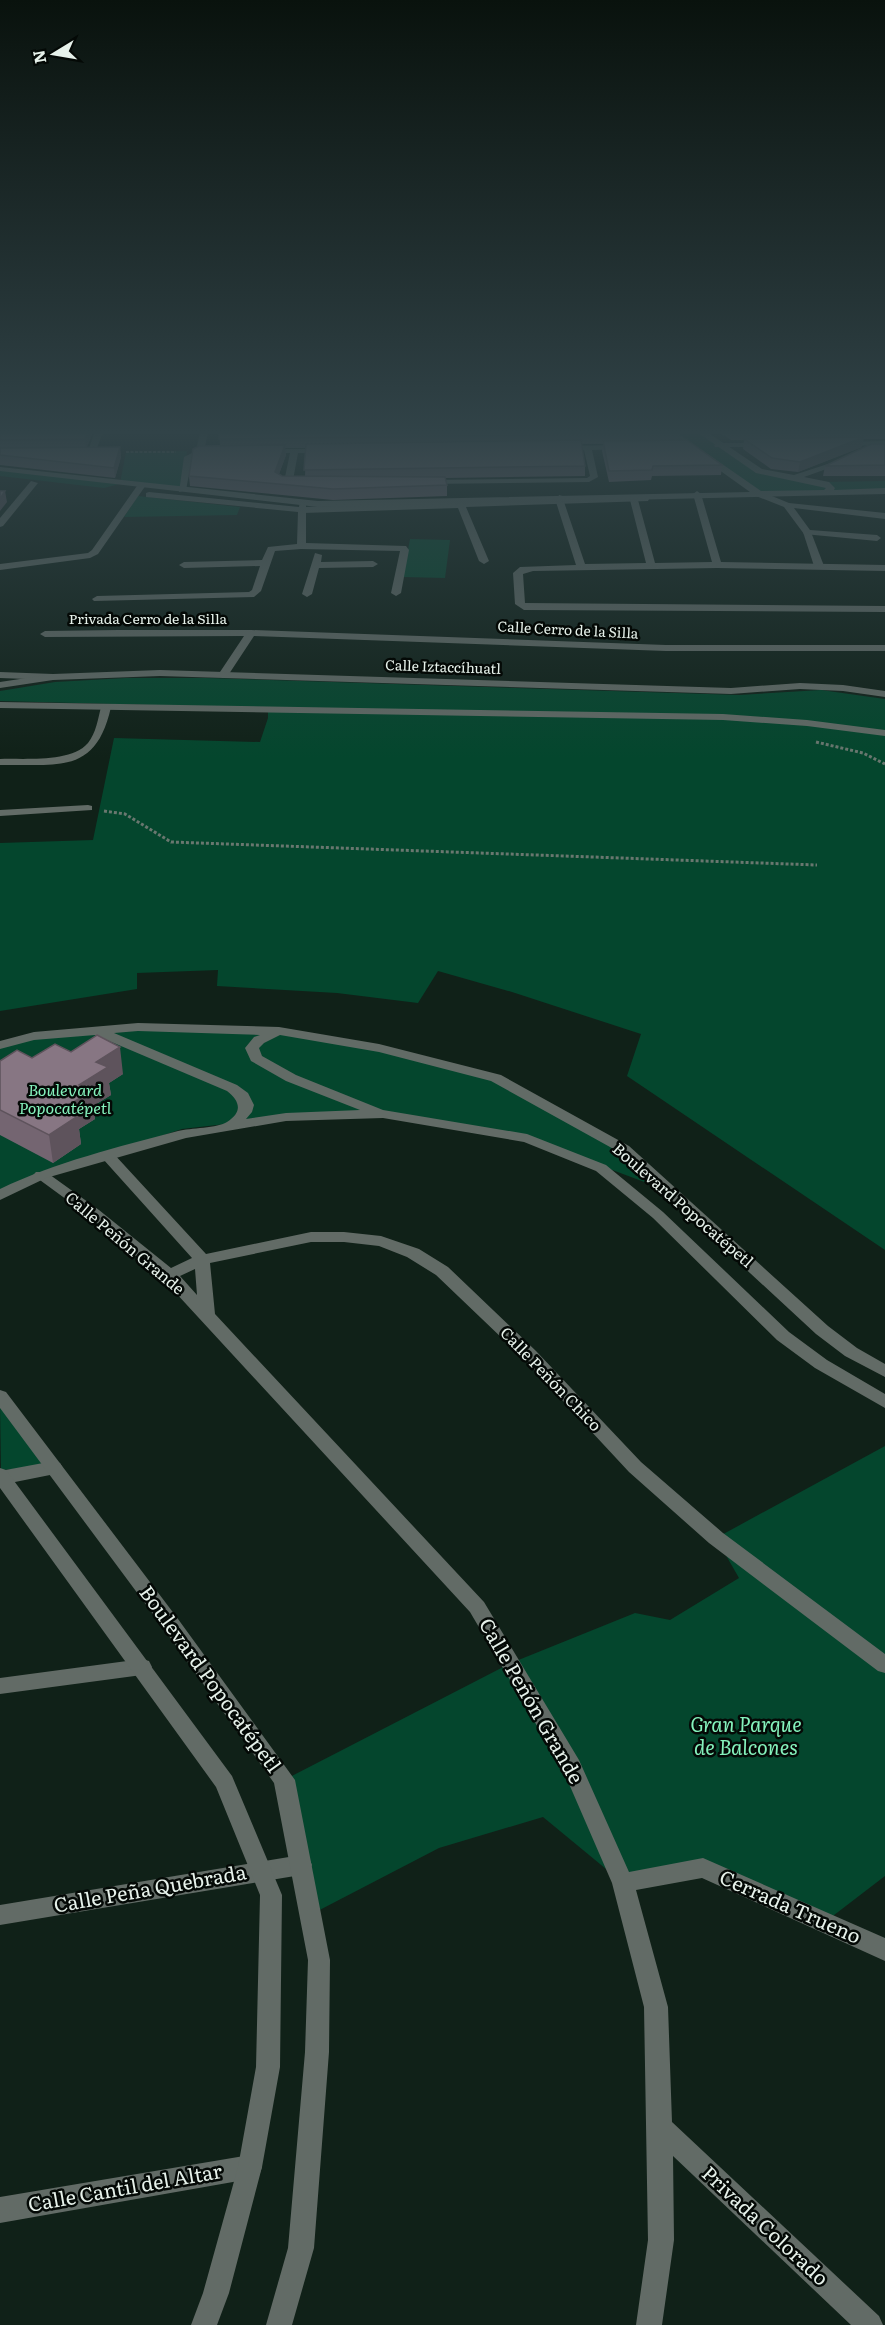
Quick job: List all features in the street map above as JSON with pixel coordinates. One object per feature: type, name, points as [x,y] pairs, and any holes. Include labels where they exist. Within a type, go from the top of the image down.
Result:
[{"type":"street","points":[[0,567],[90,555],[103,540]]},
{"type":"street","points":[[301,540],[301,546]]},
{"type":"street","points":[[476,540],[484,561]]},
{"type":"street","points":[[573,540],[581,567]]},
{"type":"street","points":[[644,540],[651,566]]},
{"type":"street","points":[[710,540],[717,565]]},
{"type":"street","points":[[810,540],[819,567]]},
{"type":"street","points":[[97,600],[251,595],[256,591],[271,549],[301,546],[403,548],[405,550],[396,593]]},
{"type":"street","points":[[307,594],[319,547]]},
{"type":"street","points":[[184,565],[266,563]]},
{"type":"street","points":[[316,565],[373,564]]},
{"type":"street","points":[[885,568],[717,565],[523,569],[518,573],[520,604],[525,607],[885,609]]},
{"type":"street","name":"Privada Cerro de la Silla","points":[[45,634],[142,631],[251,633]]},
{"type":"street","points":[[224,675],[251,633]]},
{"type":"street","name":"Calle Cerro de la Silla","points":[[251,633],[638,647],[885,648]]},
{"type":"street","name":"Calle Iztaccíhuatl","points":[[0,685],[53,677],[160,673],[731,691],[800,686],[843,688],[885,694]]},
{"type":"street","points":[[0,675],[53,677]]},
{"type":"street","points":[[0,705],[723,717],[807,723],[885,733]]},
{"type":"street","points":[[0,762],[67,758],[82,753],[91,747],[101,727],[106,707]]},
{"type":"street","points":[[0,813],[88,808]]},
{"type":"street","name":"Boulevard Popocatépetl","points":[[0,1045],[34,1036],[138,1028],[279,1031],[379,1048],[495,1078],[624,1149],[822,1330],[851,1352],[885,1371]]},
{"type":"street","points":[[97,1031],[232,1088],[243,1096],[247,1105],[245,1112],[233,1124]]},
{"type":"street","points":[[279,1031],[259,1040],[252,1048],[256,1058],[291,1078],[383,1114]]},
{"type":"street","name":"Boulevard Popocatépetl","points":[[0,1195],[41,1175],[184,1134],[233,1124],[286,1117],[383,1114],[527,1138],[601,1168],[658,1215],[783,1336],[821,1364],[885,1402]]},
{"type":"street","points":[[108,1156],[202,1260]]},
{"type":"street","name":"Calle Peñón Grande","points":[[41,1175],[94,1212],[169,1275],[207,1313],[231,1344],[477,1607],[572,1766],[623,1883],[656,2007],[661,2240],[649,2325]]},
{"type":"street","name":"Calle Peñón Chico","points":[[169,1275],[202,1260],[274,1243],[311,1238],[344,1237],[381,1241],[412,1253],[442,1271],[530,1355],[635,1467],[716,1538],[885,1665]]},
{"type":"street","name":"Calle Peñón Grande","points":[[202,1260],[207,1313]]},
{"type":"street","name":"Boulevard Popocatépetl","points":[[0,1396],[284,1780],[319,1960],[317,2052],[301,2248],[279,2325]]},
{"type":"street","points":[[54,1468],[1,1477],[225,1782],[271,1895],[268,2067],[250,2166],[216,2293],[204,2325]]},
{"type":"street","points":[[0,1686],[142,1667]]},
{"type":"street","name":"Calle Peña Quebrada","points":[[0,1915],[261,1870],[301,1866]]},
{"type":"street","name":"Cerrada Trueno","points":[[623,1883],[703,1868],[879,1946],[885,1951]]},
{"type":"street","name":"Privada Colorado","points":[[660,2127],[870,2325]]},
{"type":"street","name":"Calle Cantil del Altar","points":[[0,2210],[250,2166]]},
{"type":"path","points":[[88,808],[125,814],[171,842],[817,865]]},
{"type":"green space","points":[[410,540],[450,540],[445,578],[403,577]]},
{"type":"green space","points":[[126,678],[206,678],[739,695],[821,690],[885,699],[885,1250],[627,1076],[641,1034],[512,992],[438,971],[418,1003],[337,993],[217,986],[218,970],[137,973],[137,989],[0,1011],[0,843],[93,840],[114,738],[260,742],[268,718],[268,708],[0,701],[0,691],[55,682]]},
{"type":"green space","name":"Boulevard Popocatépetl","points":[[139,1029],[279,1031],[379,1048],[496,1078],[624,1149],[663,1189],[527,1138],[383,1114],[286,1117],[182,1129],[26,1181],[0,1195],[0,1048],[35,1037]]},
{"type":"green space","points":[[0,1403],[48,1466],[1,1470]]},
{"type":"green space","name":"Gran Parque de Balcones","points":[[885,1446],[885,1876],[825,1922],[703,1868],[623,1883],[543,1817],[439,1848],[310,1915],[284,1780],[511,1663],[635,1613],[670,1620],[739,1578],[716,1538]]},
{"type":"building","points":[[97,1035],[120,1047],[96,1062],[108,1067],[79,1085],[91,1091],[63,1109],[78,1116],[49,1135],[0,1110],[0,1061],[17,1050],[32,1058],[55,1044],[71,1052]]}]
